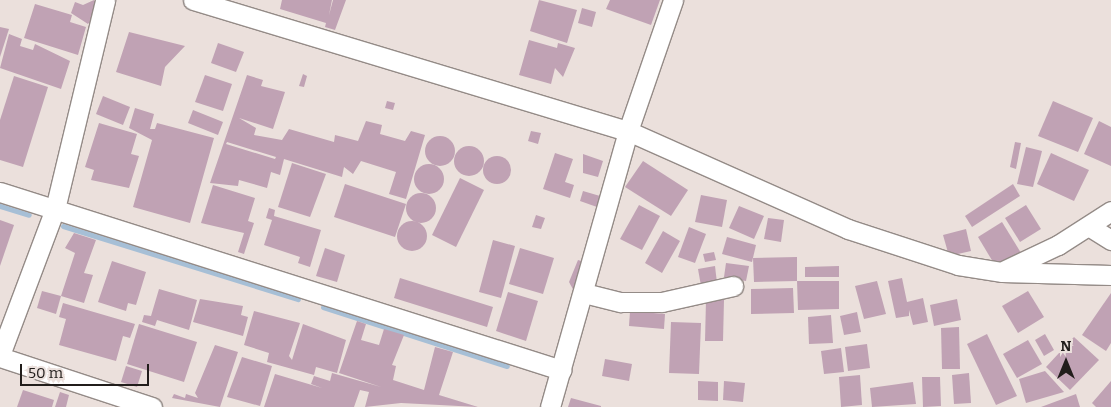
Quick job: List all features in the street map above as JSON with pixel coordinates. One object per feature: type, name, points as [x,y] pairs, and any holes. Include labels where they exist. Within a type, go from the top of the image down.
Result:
[{"type":"street","points":[[105,0],[55,209],[0,356],[152,407]]},
{"type":"street","points":[[193,0],[628,132],[848,230],[958,265],[1002,272],[1111,275]]},
{"type":"street","points":[[550,407],[584,293],[628,132],[673,0]]},
{"type":"street","points":[[0,192],[561,370]]},
{"type":"street","points":[[1002,272],[1090,227],[1111,211]]},
{"type":"street","points":[[1090,227],[1111,240]]},
{"type":"street","points":[[584,293],[621,302],[662,302],[733,286]]},
{"type":"building","points":[[94,0],[99,10],[88,24],[71,13],[75,2],[83,5]]},
{"type":"building","points":[[282,0],[332,0],[329,15],[333,0],[346,0],[335,30],[325,27],[326,23],[280,9]]},
{"type":"building","points":[[539,0],[577,10],[567,43],[530,31]]},
{"type":"building","points":[[610,0],[660,0],[651,25],[606,9]]},
{"type":"building","points":[[35,4],[72,15],[70,22],[86,27],[78,55],[24,38]]},
{"type":"building","points":[[582,8],[596,12],[592,27],[578,23]]},
{"type":"building","points":[[0,27],[9,29],[0,57]]},
{"type":"building","points":[[129,32],[185,46],[165,67],[161,86],[116,72]]},
{"type":"building","points":[[9,34],[22,39],[20,46],[33,50],[35,44],[70,61],[61,89],[0,68]]},
{"type":"building","points":[[529,40],[557,48],[558,43],[575,48],[563,77],[555,68],[551,84],[519,75]]},
{"type":"building","points":[[218,43],[244,52],[236,72],[211,63]]},
{"type":"building","points":[[303,74],[307,76],[304,87],[299,86]]},
{"type":"building","points":[[205,75],[232,84],[223,111],[195,102]]},
{"type":"building","points":[[247,75],[263,80],[261,86],[285,92],[273,129],[239,118],[256,128],[254,135],[282,140],[289,129],[334,142],[335,135],[358,141],[366,121],[382,125],[380,134],[405,141],[411,131],[425,135],[406,199],[389,194],[396,172],[361,161],[353,174],[344,167],[342,177],[284,159],[280,175],[271,172],[267,188],[239,180],[238,186],[210,183]],"holes":[[[227,142],[276,157],[275,159],[226,144]]]},
{"type":"building","points":[[14,76],[48,87],[23,167],[0,160],[0,120]]},
{"type":"building","points":[[103,96],[130,107],[123,125],[96,114]]},
{"type":"building","points":[[387,101],[395,103],[393,110],[385,108]]},
{"type":"building","points":[[1053,101],[1093,118],[1078,152],[1038,136]]},
{"type":"building","points":[[135,108],[154,114],[150,129],[155,129],[157,123],[214,138],[190,223],[133,207],[152,140],[129,128]]},
{"type":"building","points":[[193,110],[223,122],[218,135],[188,123]]},
{"type":"building","points":[[1099,121],[1111,127],[1111,166],[1084,154]]},
{"type":"building","points":[[99,123],[137,134],[131,154],[139,156],[129,188],[91,180],[94,170],[85,167]]},
{"type":"building","points":[[531,131],[541,133],[538,144],[528,141]]},
{"type":"building","points":[[440,136],[446,137],[454,145],[454,157],[446,165],[440,166],[434,165],[426,157],[425,151],[426,145],[434,137]]},
{"type":"building","points":[[1015,142],[1021,143],[1016,169],[1010,167]]},
{"type":"building","points":[[469,146],[480,150],[484,161],[480,172],[469,176],[458,172],[454,161],[458,150]]},
{"type":"building","points":[[1026,147],[1042,151],[1033,187],[1017,184]]},
{"type":"building","points":[[555,153],[573,159],[565,182],[574,185],[570,198],[543,189]]},
{"type":"building","points":[[1051,153],[1089,170],[1074,201],[1037,184]]},
{"type":"building","points":[[583,154],[603,161],[598,177],[583,173]]},
{"type":"building","points":[[497,156],[507,160],[511,170],[507,180],[497,184],[487,180],[483,170],[487,160]]},
{"type":"building","points":[[643,161],[688,190],[671,216],[625,187]]},
{"type":"building","points":[[292,163],[326,174],[310,217],[278,207]]},
{"type":"building","points":[[429,164],[439,169],[444,179],[439,189],[429,194],[419,189],[414,179],[419,169]]},
{"type":"building","points":[[460,178],[484,190],[456,247],[432,235]]},
{"type":"building","points":[[345,184],[406,204],[395,237],[334,217]]},
{"type":"building","points":[[1013,184],[1020,196],[972,227],[965,216]]},
{"type":"building","points":[[213,185],[255,198],[248,221],[254,223],[244,254],[238,252],[244,233],[201,223]]},
{"type":"building","points":[[583,191],[600,196],[597,207],[580,201]]},
{"type":"building","points":[[421,193],[427,194],[435,202],[435,214],[427,222],[421,223],[415,222],[407,214],[406,208],[407,202],[415,194]]},
{"type":"building","points":[[701,195],[727,200],[722,227],[695,222]]},
{"type":"building","points":[[639,205],[660,216],[642,250],[620,239]]},
{"type":"building","points":[[1026,205],[1041,229],[1020,242],[1005,218]]},
{"type":"building","points":[[739,206],[764,216],[754,239],[729,228]]},
{"type":"building","points":[[269,208],[275,210],[274,216],[321,230],[310,267],[298,263],[300,257],[264,245],[272,220],[266,218]]},
{"type":"building","points":[[536,215],[545,218],[541,229],[532,227]]},
{"type":"building","points":[[768,218],[784,220],[781,242],[764,239]]},
{"type":"building","points":[[0,220],[14,225],[0,266]]},
{"type":"building","points":[[412,221],[418,222],[426,230],[426,242],[418,250],[412,251],[406,250],[398,242],[397,236],[398,230],[406,222]]},
{"type":"building","points":[[1002,222],[1021,253],[996,267],[978,237]]},
{"type":"building","points":[[689,227],[706,234],[695,263],[678,257]]},
{"type":"building","points":[[966,229],[971,251],[949,256],[943,235]]},
{"type":"building","points":[[663,231],[680,241],[662,273],[645,263]]},
{"type":"building","points":[[74,233],[96,240],[84,273],[93,275],[84,303],[61,296],[75,253],[65,248]]},
{"type":"building","points":[[727,237],[756,245],[752,262],[722,254]]},
{"type":"building","points":[[493,240],[515,246],[501,298],[479,292]]},
{"type":"building","points":[[325,248],[345,255],[337,282],[316,276]]},
{"type":"building","points":[[520,248],[554,258],[543,294],[509,284]]},
{"type":"building","points":[[714,252],[716,260],[705,262],[703,254]]},
{"type":"building","points":[[797,257],[797,281],[754,282],[753,258]]},
{"type":"building","points":[[578,260],[588,263],[575,293],[569,282]]},
{"type":"building","points":[[112,261],[146,272],[136,305],[128,303],[126,311],[98,302]]},
{"type":"building","points":[[726,263],[749,266],[746,281],[724,277]]},
{"type":"building","points":[[715,266],[717,283],[701,286],[698,269]]},
{"type":"building","points":[[839,266],[839,277],[805,277],[805,267]]},
{"type":"building","points":[[400,278],[493,307],[487,327],[394,298]]},
{"type":"building","points":[[902,278],[907,302],[923,298],[928,322],[913,325],[909,310],[909,316],[896,318],[888,281]]},
{"type":"building","points":[[797,281],[839,281],[839,309],[798,310]]},
{"type":"building","points":[[877,281],[886,314],[864,319],[855,286]]},
{"type":"building","points":[[793,288],[794,313],[751,314],[751,289]]},
{"type":"building","points":[[159,289],[197,300],[189,330],[157,320],[155,326],[142,322],[144,315],[151,316]]},
{"type":"building","points":[[42,291],[61,296],[56,314],[37,308]]},
{"type":"building","points":[[1028,291],[1044,317],[1018,333],[1002,306]]},
{"type":"building","points":[[508,292],[538,301],[526,341],[496,331]]},
{"type":"building","points":[[1111,293],[1111,343],[1106,351],[1082,335]]},
{"type":"building","points":[[200,299],[243,306],[241,315],[248,317],[243,336],[193,322]]},
{"type":"building","points":[[957,299],[961,320],[934,326],[930,305]]},
{"type":"building","points":[[706,300],[724,300],[723,341],[705,341]]},
{"type":"building","points":[[63,303],[135,324],[130,338],[123,336],[116,361],[59,345],[66,319],[59,317]]},
{"type":"building","points":[[254,311],[300,323],[289,356],[292,360],[303,324],[346,340],[337,373],[316,367],[314,375],[267,362],[269,353],[244,345]]},
{"type":"building","points":[[630,311],[665,314],[664,329],[629,326]]},
{"type":"building","points":[[857,312],[861,332],[844,335],[840,316]]},
{"type":"building","points":[[831,315],[833,343],[809,344],[808,317]]},
{"type":"building","points":[[357,321],[366,324],[361,340],[379,345],[384,329],[404,335],[392,365],[396,366],[393,380],[424,390],[435,347],[453,352],[439,395],[478,407],[401,403],[365,407],[369,392],[360,390],[354,407],[264,407],[275,374],[322,388],[311,384],[314,376],[330,381],[332,373],[381,387],[339,373]]},
{"type":"building","points":[[671,322],[701,323],[699,374],[669,373]]},
{"type":"building","points":[[139,324],[197,342],[184,382],[127,364]]},
{"type":"building","points":[[959,327],[960,369],[942,369],[941,328]]},
{"type":"building","points":[[987,334],[1017,396],[996,405],[967,344]]},
{"type":"building","points":[[1045,334],[1054,350],[1044,356],[1035,340]]},
{"type":"building","points":[[1074,337],[1099,360],[1070,390],[1046,367]]},
{"type":"building","points":[[1028,340],[1042,364],[1017,378],[1003,354]]},
{"type":"building","points":[[867,344],[870,368],[848,371],[845,347]]},
{"type":"building","points":[[215,345],[238,352],[220,407],[172,398],[174,394],[185,398],[186,394],[198,398],[195,393]]},
{"type":"building","points":[[841,348],[844,372],[824,374],[821,351]]},
{"type":"building","points":[[242,357],[272,366],[260,406],[227,397]]},
{"type":"building","points":[[605,359],[632,364],[629,381],[602,376]]},
{"type":"building","points":[[126,366],[142,371],[137,387],[121,382]]},
{"type":"building","points":[[1045,371],[1064,392],[1026,403],[1019,379]]},
{"type":"building","points":[[969,373],[971,403],[954,404],[952,375]]},
{"type":"building","points":[[860,375],[862,405],[841,407],[839,377]]},
{"type":"building","points":[[922,377],[940,377],[941,406],[923,407]]},
{"type":"building","points":[[698,381],[718,382],[718,401],[698,400]]},
{"type":"building","points":[[724,381],[745,383],[743,402],[723,400]]},
{"type":"building","points":[[1111,381],[1111,407],[1096,407],[1092,403]]},
{"type":"building","points":[[913,382],[916,404],[872,407],[870,388]]},
{"type":"building","points":[[23,390],[54,400],[52,407],[17,407]]},
{"type":"building","points":[[60,392],[69,395],[66,407],[55,407]]},
{"type":"building","points":[[1076,394],[1080,407],[1041,407]]},
{"type":"building","points":[[571,398],[601,406],[601,407],[568,407]]},
{"type":"waterway","points":[[0,206],[29,215]]},
{"type":"waterway","points":[[63,226],[298,299]]},
{"type":"waterway","points":[[323,307],[507,366]]}]
